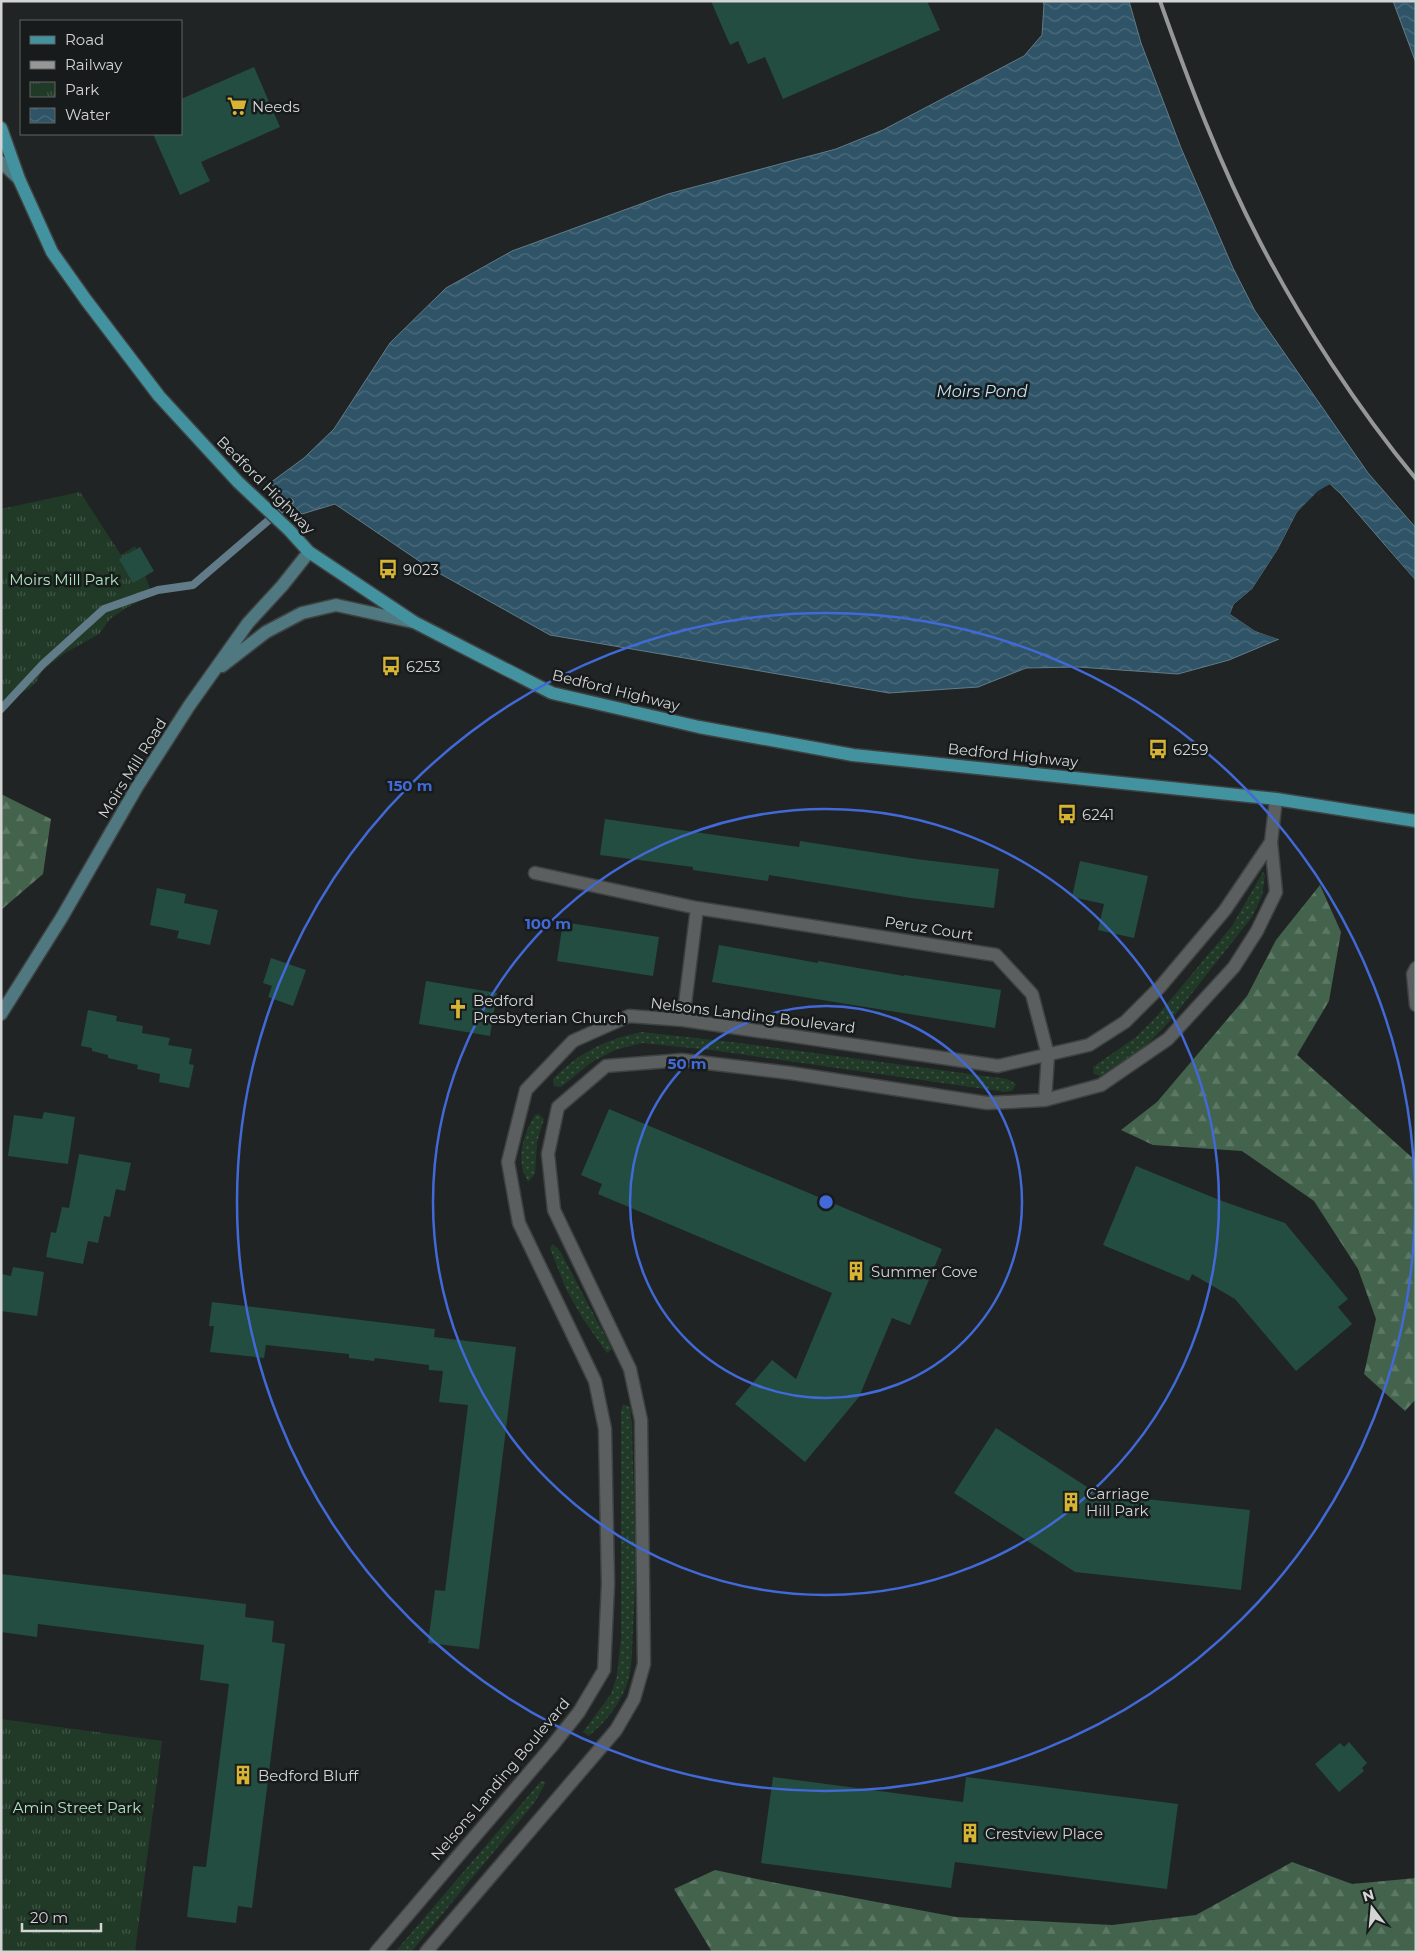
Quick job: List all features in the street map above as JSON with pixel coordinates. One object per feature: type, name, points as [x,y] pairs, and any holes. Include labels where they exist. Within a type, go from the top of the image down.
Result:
[{"type":"main road","name":"Bedford Highway","points":[[1,128],[18,179],[52,252],[159,396],[238,482],[310,552],[414,622],[552,693],[699,727],[853,755],[1276,799],[1416,821]]},
{"type":"street","points":[[1,162],[18,179]]},
{"type":"street","name":"Moirs Mill Road","points":[[1,1014],[62,917],[137,786],[211,675],[248,623],[310,552]]},
{"type":"street","points":[[211,675],[266,632],[302,613],[336,605],[414,622]]},
{"type":"street","name":"Nelsons Landing Boulevard","points":[[426,1952],[616,1730],[634,1699],[644,1664],[640,1420],[630,1369],[554,1210],[548,1154],[558,1107],[606,1066],[682,1060],[790,1073],[987,1104],[1045,1100],[1101,1085],[1168,1039],[1234,967],[1257,931],[1276,892],[1271,842],[1276,799]]},
{"type":"street","name":"Nelsons Landing Boulevard","points":[[376,1952],[563,1732],[579,1712],[604,1670],[608,1584],[605,1429],[595,1381],[519,1224],[508,1162],[526,1090],[572,1040],[629,1016],[684,1020],[998,1066],[1089,1045],[1125,1022],[1160,987],[1225,910],[1271,842]]},
{"type":"street","name":"Peruz Court","points":[[535,873],[697,908],[996,955],[1032,994],[1048,1055],[1045,1100]]},
{"type":"street","points":[[684,1020],[697,908]]},
{"type":"street","points":[[1416,968],[1412,974],[1416,1006]]},
{"type":"green space","name":"Moirs Mill Park","points":[[80,492],[121,555],[135,546],[152,595],[126,608],[110,619],[99,634],[65,653],[42,671],[37,681],[29,689],[16,695],[1,708],[1,509]]},
{"type":"green space","points":[[1,794],[51,819],[43,874],[1,910]]},
{"type":"green space","points":[[1263,872],[1265,875],[1262,896],[1252,917],[1170,1021],[1144,1048],[1100,1076],[1094,1074],[1093,1067],[1136,1037],[1157,1016],[1232,926]]},
{"type":"green space","points":[[1320,885],[1341,932],[1329,1001],[1297,1055],[1416,1161],[1416,1399],[1405,1411],[1364,1374],[1376,1319],[1358,1269],[1314,1201],[1242,1151],[1153,1145],[1121,1130],[1157,1102],[1247,996],[1276,940]]},
{"type":"green space","points":[[641,1032],[740,1043],[1007,1079],[1016,1084],[1013,1090],[1006,1092],[712,1050],[642,1043],[615,1050],[592,1062],[561,1087],[554,1086],[553,1079],[583,1054],[604,1043]]},
{"type":"green space","points":[[539,1114],[544,1119],[537,1142],[535,1174],[528,1182],[522,1168],[522,1146],[535,1115]]},
{"type":"green space","points":[[553,1244],[560,1251],[612,1349],[607,1353],[583,1319],[566,1289],[550,1248]]},
{"type":"green space","points":[[623,1404],[630,1407],[632,1425],[635,1577],[631,1663],[627,1684],[616,1706],[589,1736],[583,1732],[611,1694],[617,1676],[621,1639],[621,1411]]},
{"type":"green space","name":"Amin Street Park","points":[[1,1719],[162,1741],[135,1952],[1,1952]]},
{"type":"green space","points":[[541,1781],[546,1782],[535,1802],[411,1952],[395,1952]]},
{"type":"green space","points":[[1292,1862],[1352,1884],[1416,1878],[1416,1952],[712,1952],[674,1889],[715,1870],[956,1917],[1112,1925],[1196,1915]]},
{"type":"water","name":"Moirs Pond","points":[[1043,1],[1129,1],[1141,43],[1181,148],[1233,268],[1255,311],[1368,473],[1416,528],[1416,581],[1341,494],[1330,484],[1297,512],[1278,549],[1252,589],[1234,604],[1230,614],[1255,631],[1279,639],[1229,660],[1178,674],[1078,667],[1026,668],[978,687],[889,693],[550,635],[428,567],[335,504],[302,514],[270,483],[304,458],[334,429],[390,343],[446,288],[512,251],[668,194],[836,149],[883,130],[1024,56],[1042,35]]},
{"type":"water","points":[[1393,1],[1416,1],[1416,63]]},
{"type":"pier","points":[[1330,484],[1416,581],[1416,584],[1330,487],[1320,493],[1299,514],[1280,550],[1254,591],[1236,605],[1233,613],[1257,629],[1280,637],[1281,640],[1255,631],[1230,614],[1234,604],[1252,589],[1278,549],[1297,512],[1318,491]]},
{"type":"building","points":[[711,1],[927,1],[940,30],[783,99],[765,57],[748,64],[738,41],[730,45]]},
{"type":"building","points":[[254,67],[280,127],[201,162],[210,181],[180,195],[153,135],[182,135],[182,99]]},
{"type":"building","points":[[140,547],[154,571],[133,583],[119,559]]},
{"type":"building","points":[[605,819],[799,847],[800,841],[916,859],[999,869],[994,908],[911,898],[769,875],[768,881],[693,870],[693,867],[600,855]]},
{"type":"building","points":[[1080,861],[1148,876],[1134,938],[1098,930],[1104,904],[1072,897]]},
{"type":"building","points":[[157,888],[186,894],[184,903],[218,910],[210,945],[177,938],[179,931],[150,925]]},
{"type":"building","points":[[563,922],[659,937],[653,976],[557,961]]},
{"type":"building","points":[[719,945],[818,963],[818,961],[1001,990],[995,1028],[712,982]]},
{"type":"building","points":[[271,958],[306,970],[293,1006],[268,997],[272,986],[263,983]]},
{"type":"building","name":"Bedford Presbyterian Church","points":[[426,981],[497,993],[490,1036],[419,1024]]},
{"type":"building","points":[[88,1010],[117,1016],[116,1021],[143,1026],[142,1033],[170,1038],[168,1045],[192,1049],[189,1064],[194,1065],[189,1088],[159,1082],[160,1074],[137,1069],[138,1065],[108,1058],[108,1055],[92,1051],[92,1048],[81,1046]]},
{"type":"building","name":"Summer Cove","points":[[609,1109],[942,1249],[910,1325],[892,1318],[859,1397],[805,1462],[735,1404],[772,1360],[796,1379],[832,1293],[598,1194],[602,1184],[581,1175]]},
{"type":"building","points":[[44,1112],[75,1117],[68,1164],[8,1156],[14,1115],[42,1119]]},
{"type":"building","points":[[79,1154],[131,1163],[125,1191],[116,1189],[110,1217],[104,1216],[98,1243],[88,1241],[83,1264],[46,1257],[51,1232],[56,1233],[62,1207],[69,1208]]},
{"type":"building","points":[[1136,1166],[1222,1201],[1285,1223],[1348,1299],[1338,1307],[1352,1324],[1296,1371],[1235,1299],[1192,1274],[1189,1281],[1103,1245]]},
{"type":"building","points":[[13,1267],[44,1272],[37,1316],[1,1311],[1,1274],[11,1276]]},
{"type":"building","points":[[212,1302],[435,1329],[434,1337],[516,1347],[479,1649],[428,1643],[435,1590],[445,1591],[468,1405],[439,1402],[443,1371],[429,1370],[429,1365],[375,1358],[374,1361],[349,1358],[349,1354],[266,1345],[264,1358],[210,1352],[214,1326],[209,1326]]},
{"type":"building","name":"Carriage Hill Park","points":[[996,1428],[1098,1494],[1250,1510],[1241,1590],[1075,1572],[954,1493]]},
{"type":"building","name":"Bedford Bluff","points":[[1,1574],[246,1604],[245,1617],[274,1621],[272,1642],[285,1644],[252,1908],[238,1906],[236,1923],[187,1917],[193,1866],[206,1867],[229,1684],[200,1680],[204,1645],[38,1624],[37,1637],[1,1632]]},
{"type":"building","points":[[1349,1742],[1367,1763],[1362,1768],[1364,1771],[1339,1792],[1315,1764],[1340,1743],[1344,1747]]},
{"type":"building","name":"Crestview Place","points":[[773,1777],[963,1802],[966,1777],[1178,1804],[1167,1889],[955,1862],[951,1888],[761,1863]]},
{"type":"waterway","points":[[1,709],[43,664],[104,609],[158,590],[193,585],[290,502]]},
{"type":"railway","points":[[1160,1],[1206,123],[1245,213],[1276,273],[1352,395],[1416,479]]},
{"type":"place","name":"Needs","points":[[237,106]]},
{"type":"place","name":"9023","points":[[388,569]]},
{"type":"place","name":"6253","points":[[391,666]]},
{"type":"place","name":"6259","points":[[1158,749]]},
{"type":"place","name":"6241","points":[[1067,814]]},
{"type":"place","name":"Bedford Presbyterian Church","points":[[458,1009]]},
{"type":"place","name":"Summer Cove","points":[[856,1271]]},
{"type":"place","name":"Carriage Hill Park","points":[[1071,1502]]},
{"type":"place","name":"Bedford Bluff","points":[[243,1775]]},
{"type":"place","name":"Crestview Place","points":[[970,1833]]}]
